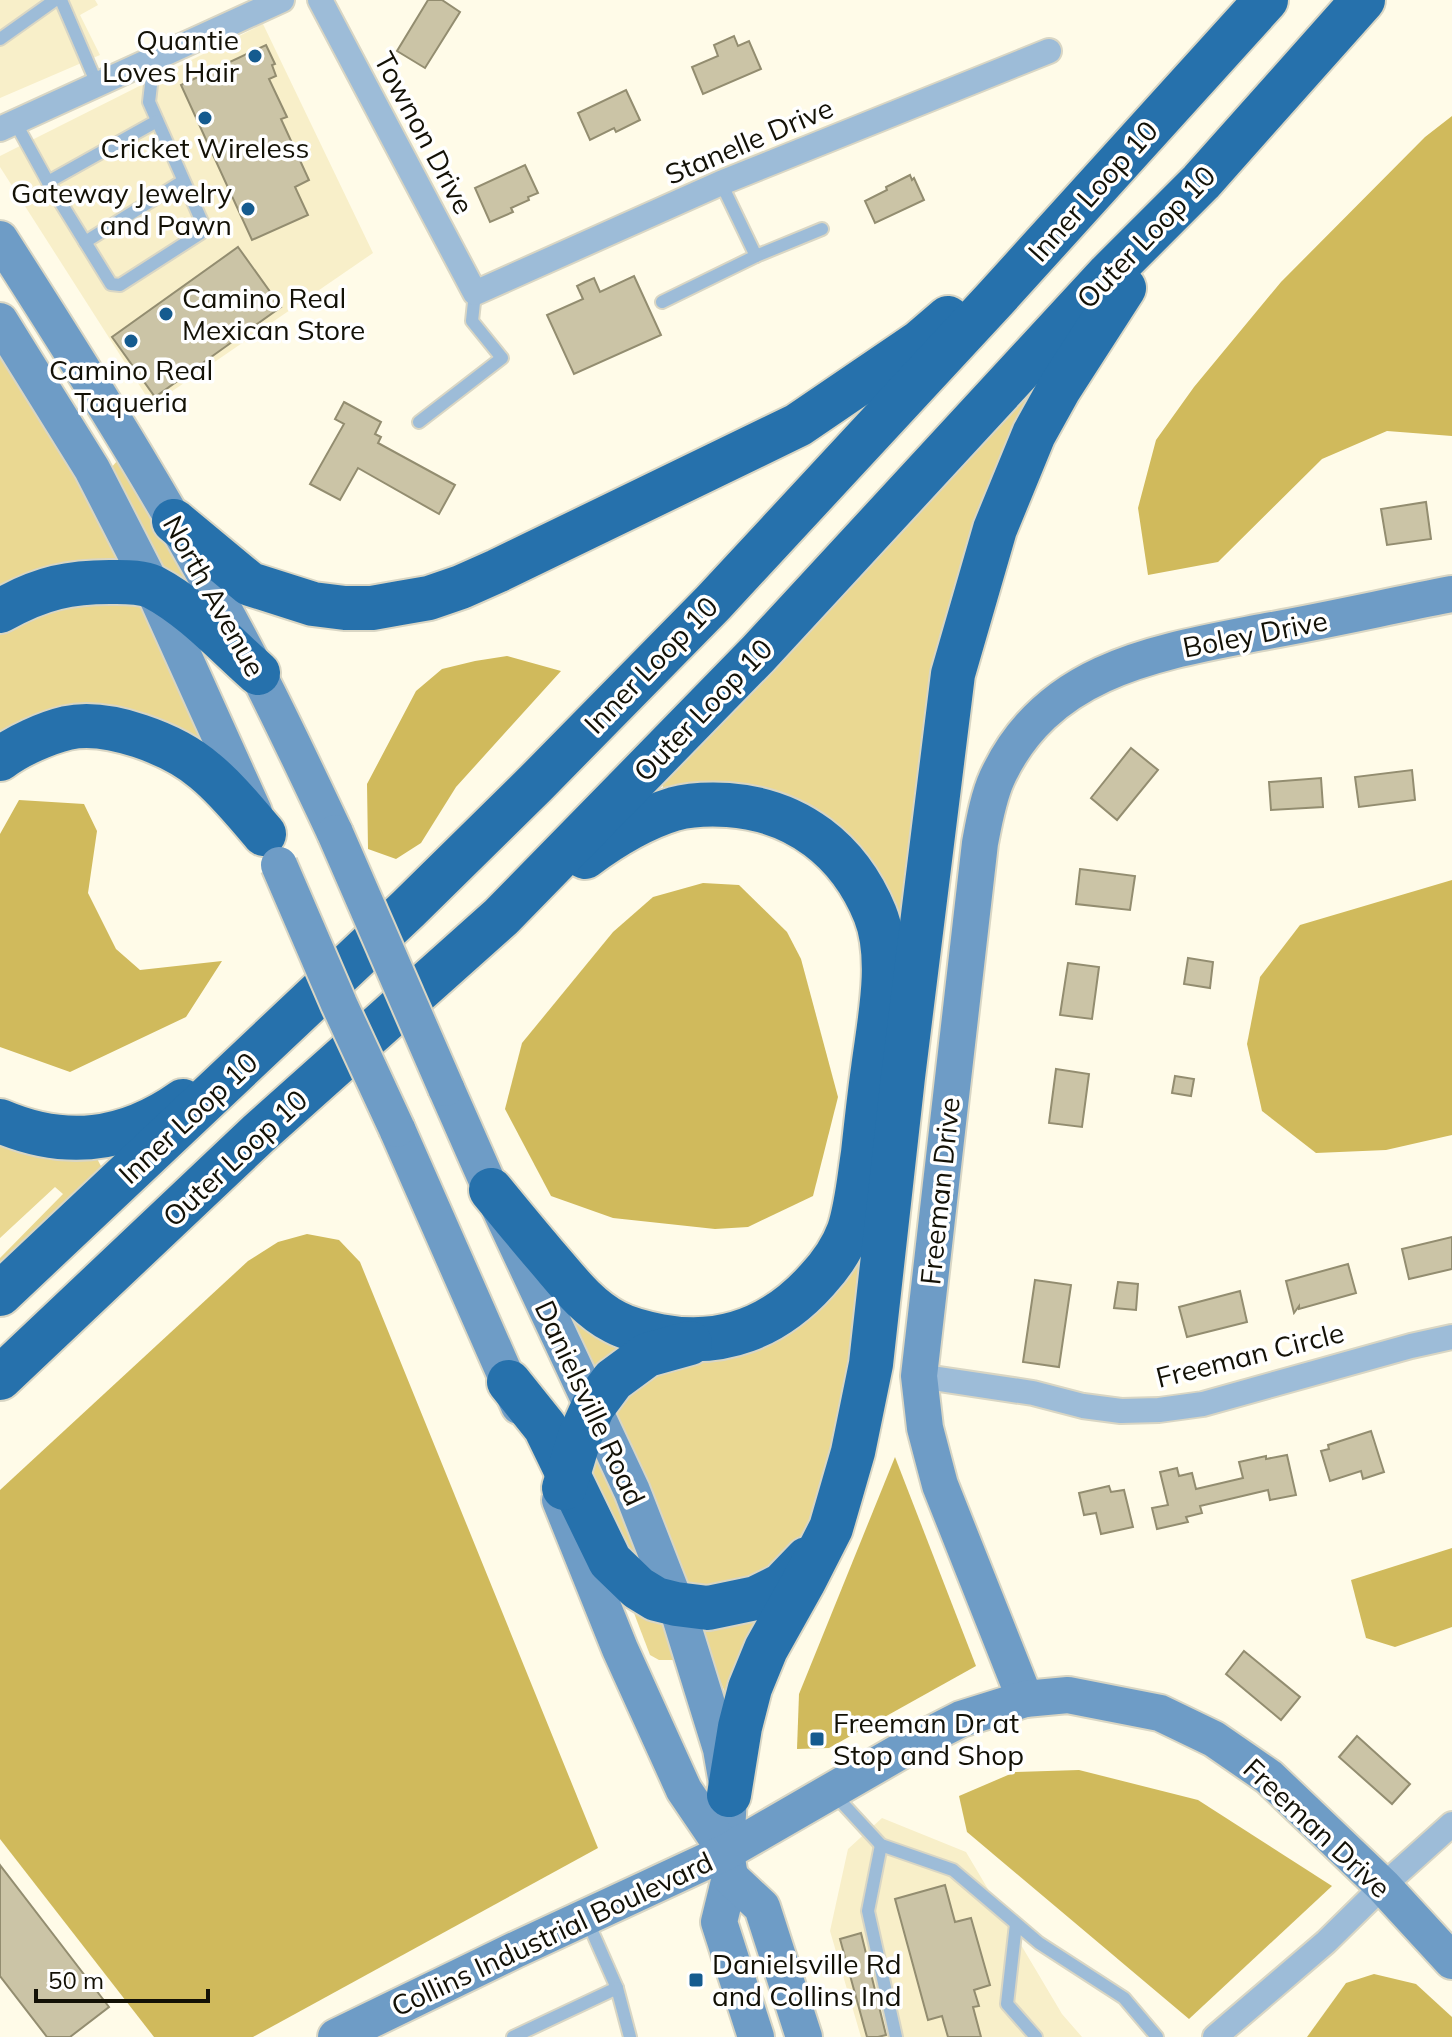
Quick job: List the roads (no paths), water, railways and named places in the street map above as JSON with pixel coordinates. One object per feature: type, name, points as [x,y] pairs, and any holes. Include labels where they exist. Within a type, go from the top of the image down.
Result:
[{"type":"highway","name":"Inner Loop 10","points":[[0,1294],[536,783],[713,603],[1266,0]]},
{"type":"highway","name":"Outer Loop 10","points":[[0,1378],[258,1134],[501,917],[758,654],[1109,274],[1201,182],[1363,0]]},
{"type":"highway","points":[[174,521],[250,584],[313,604],[372,608],[429,598],[461,587],[798,425],[920,342],[1002,271],[1129,150]]},
{"type":"highway","points":[[729,1795],[750,1688],[766,1649],[831,1528],[853,1452],[871,1364],[953,674],[995,529],[1034,434],[1059,389],[1110,310],[1201,182]]},
{"type":"highway","points":[[0,611],[25,597],[62,585],[111,581],[152,586],[186,609],[258,673]]},
{"type":"highway","points":[[0,759],[14,748],[68,728],[96,727],[123,732],[170,747],[203,769],[234,798],[271,849]]},
{"type":"highway","points":[[491,1190],[571,1286],[615,1322],[647,1334],[700,1340],[729,1337],[758,1326],[782,1312],[801,1298],[822,1274],[837,1255],[848,1232],[857,1196],[882,998],[884,947],[875,915],[847,866],[828,846],[792,821],[766,811],[739,806],[709,804],[678,808],[654,816],[623,831],[501,917]]},
{"type":"highway","points":[[0,1121],[24,1131],[57,1138],[91,1137],[129,1129],[163,1115],[273,1037]]},
{"type":"highway","points":[[564,1489],[580,1436],[593,1407],[613,1380],[647,1355],[700,1340]]},
{"type":"highway","points":[[509,1382],[545,1427],[564,1489],[610,1561],[638,1588],[656,1599],[708,1608],[756,1598],[782,1585],[831,1528]]},
{"type":"main road","name":"North Avenue","points":[[0,239],[89,378],[174,521],[258,673],[335,833],[395,971]]},
{"type":"main road","name":"North Avenue","points":[[0,321],[92,469],[152,586],[509,1382]]},
{"type":"main road","name":"Boley Drive","points":[[1066,694],[1100,674],[1143,657],[1452,594]]},
{"type":"main road","name":"Freeman Drive","points":[[1025,1699],[940,1485],[925,1428],[919,1376],[980,843],[987,809],[996,779],[1013,750],[1035,720],[1066,694]]},
{"type":"main road","name":"Danielsville Road","points":[[395,971],[491,1190],[632,1491],[676,1604],[721,1749],[729,1795],[728,1864],[719,1922],[756,2037]]},
{"type":"main road","points":[[564,1489],[620,1649],[684,1790],[728,1864],[762,1907],[804,2037]]},
{"type":"main road","name":"Freeman Drive","points":[[728,1864],[832,1792],[961,1719],[1025,1699],[1068,1695],[1160,1713],[1214,1739],[1269,1777],[1383,1886],[1452,1961]]},
{"type":"main road","name":"Collins Industrial Boulevard","points":[[336,2037],[379,2021],[586,1917],[728,1864]]},
{"type":"street","points":[[8,126],[282,0]]},
{"type":"street","name":"Townon Drive","points":[[320,0],[475,293]]},
{"type":"street","name":"Stanelle Drive","points":[[475,293],[721,183],[1049,51]]},
{"type":"street","name":"Freeman Circle","points":[[919,1376],[1033,1393],[1096,1408],[1159,1410],[1203,1404],[1452,1337]]},
{"type":"street","points":[[1217,2036],[1326,1942],[1452,1824]]},
{"type":"lane","points":[[0,39],[55,0]]},
{"type":"lane","points":[[61,0],[97,84]]},
{"type":"lane","points":[[8,126],[48,182],[111,284],[120,285],[201,233],[202,222],[149,102],[152,76],[146,61]]},
{"type":"lane","points":[[48,182],[157,121]]},
{"type":"lane","points":[[85,242],[183,181]]},
{"type":"lane","points":[[721,183],[756,256]]},
{"type":"lane","points":[[662,302],[756,256],[822,229]]},
{"type":"lane","points":[[419,422],[502,358],[472,321],[475,293]]},
{"type":"lane","points":[[832,1792],[881,1845],[953,1870],[1039,1943],[1124,1998],[1157,2037]]},
{"type":"lane","points":[[881,1845],[868,1911],[896,2037]]},
{"type":"lane","points":[[586,1917],[617,1988],[630,2037]]},
{"type":"lane","points":[[1016,1924],[1007,2004],[1036,2037]]},
{"type":"lane","points":[[513,2037],[617,1988]]},
{"type":"place","name":"Quantie Loves Hair","points":[[255,56]]},
{"type":"place","name":"Cricket Wireless","points":[[205,118]]},
{"type":"place","name":"Gateway Jewelry and Pawn","points":[[248,209]]},
{"type":"place","name":"Camino Real Mexican Store","points":[[166,314]]},
{"type":"place","name":"Camino Real Taqueria","points":[[131,341]]},
{"type":"place","name":"Freeman Dr at Stop and Shop","points":[[817,1739]]},
{"type":"place","name":"Danielsville Rd and Collins Ind","points":[[696,1980]]}]
